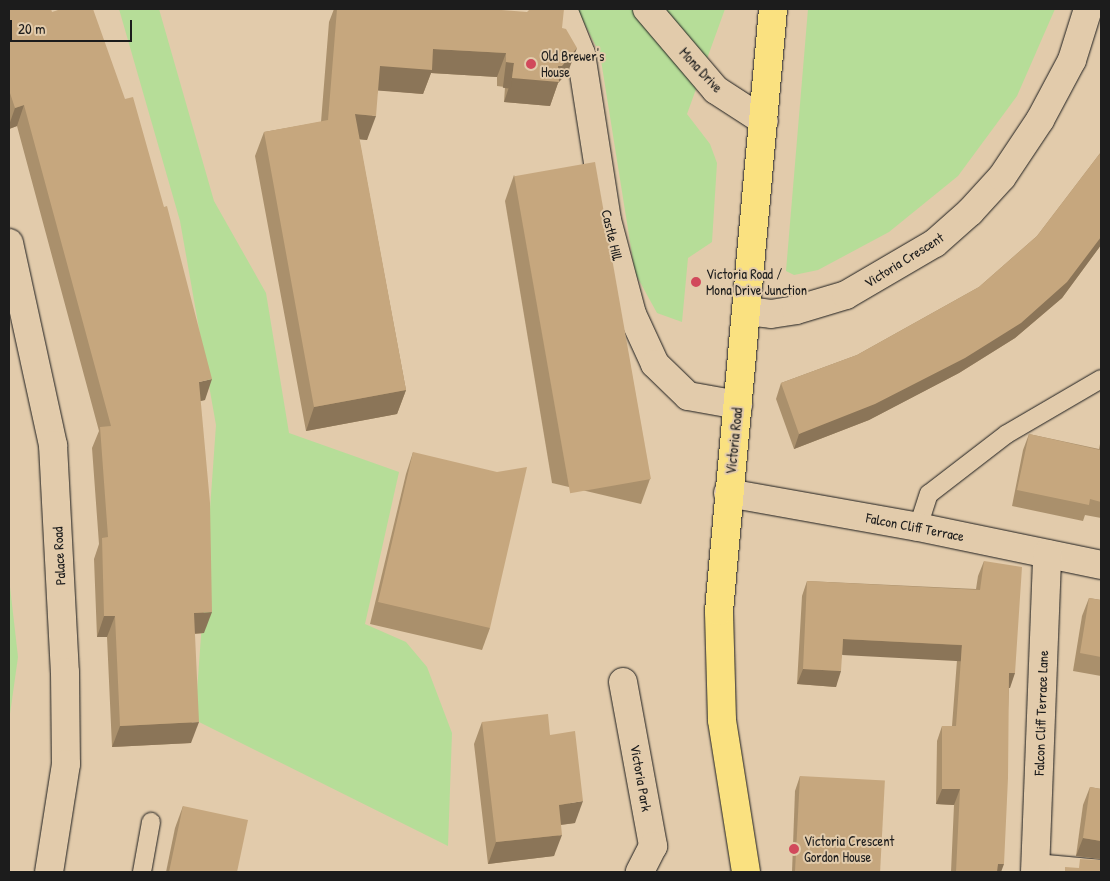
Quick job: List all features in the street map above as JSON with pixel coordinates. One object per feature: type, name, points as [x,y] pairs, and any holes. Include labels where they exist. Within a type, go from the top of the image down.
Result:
[{"type":"main road","name":"Victoria Road","points":[[746,872],[722,720],[719,611],[728,493],[747,311],[773,9]]},
{"type":"street","name":"Castle Hill","points":[[563,9],[581,54],[607,220],[632,314],[655,364],[688,396],[738,405]]},
{"type":"street","name":"Mona Drive","points":[[647,9],[716,90],[764,121]]},
{"type":"street","name":"Victoria Crescent","points":[[747,311],[772,314],[796,310],[846,295],[935,242],[970,212],[1002,177],[1040,120],[1072,60],[1088,9]]},
{"type":"street","name":"Palace Road","points":[[9,243],[52,445],[65,672],[66,764],[49,872]]},
{"type":"street","name":"Falcon Cliff Terrace","points":[[728,493],[918,527],[1101,565]]},
{"type":"street","name":"Falcon Cliff Terrace Lane","points":[[1036,868],[1047,554]]},
{"type":"street","name":"Victoria Park","points":[[623,682],[653,846],[640,872]]},
{"type":"lane","points":[[918,527],[930,494],[1007,434],[1101,379]]},
{"type":"lane","points":[[142,872],[151,822]]},
{"type":"lane","points":[[1036,868],[1101,869]]},
{"type":"green space","points":[[119,9],[159,9],[214,201],[266,293],[289,433],[399,472],[365,624],[406,642],[427,667],[452,733],[448,846],[195,720],[216,425],[180,221]]},
{"type":"green space","points":[[577,9],[725,9],[687,114],[710,144],[717,163],[712,242],[688,258],[682,322],[657,313],[635,273],[600,54]]},
{"type":"green space","points":[[808,9],[1055,9],[1017,96],[958,176],[889,232],[818,270],[794,275],[786,271]]},
{"type":"green space","points":[[9,578],[18,657],[9,721]]},
{"type":"building","points":[[9,9],[51,9],[52,12],[61,9],[93,9],[125,99],[133,97],[164,207],[167,206],[212,379],[199,382],[210,503],[212,612],[194,613],[199,722],[120,726],[115,616],[104,616],[102,538],[108,537],[100,427],[111,426],[24,105],[15,108],[9,90]]},
{"type":"building","points":[[337,9],[489,9],[527,12],[530,9],[564,9],[562,28],[566,29],[577,48],[562,66],[558,66],[559,82],[512,78],[514,63],[506,62],[506,53],[433,49],[432,70],[380,66],[376,116],[355,114],[406,390],[314,407],[264,132],[328,120]]},
{"type":"building","points":[[1101,152],[1101,237],[1067,282],[1021,323],[965,358],[875,404],[799,434],[781,383],[857,355],[979,287],[1037,236]]},
{"type":"building","points":[[595,162],[651,479],[570,493],[514,176]]},
{"type":"building","points":[[1029,434],[1100,450],[1100,444],[1101,502],[1090,499],[1089,505],[1017,490]]},
{"type":"building","points":[[413,452],[497,472],[527,467],[490,628],[378,602]]},
{"type":"building","points":[[984,561],[1022,567],[1015,673],[1009,673],[1008,778],[1004,864],[998,864],[997,872],[956,872],[960,789],[942,789],[942,726],[956,726],[962,645],[843,639],[841,671],[803,669],[807,581],[980,590]]},
{"type":"building","points":[[1089,598],[1101,600],[1101,657],[1080,653]]},
{"type":"building","points":[[548,714],[550,735],[575,731],[583,801],[559,805],[562,835],[496,842],[482,722]]},
{"type":"building","points":[[800,776],[885,780],[880,872],[795,872]]},
{"type":"building","points":[[1090,787],[1101,789],[1101,841],[1083,838]]},
{"type":"building","points":[[183,806],[248,820],[237,872],[169,872]]},
{"type":"building","points":[[1080,859],[1101,860],[1101,872],[1065,872],[1065,867],[1079,868]]},
{"type":"place","name":"Old Brewer's House","points":[[531,64]]},
{"type":"place","name":"Victoria Road / Mona Drive Junction","points":[[696,282]]},
{"type":"place","name":"Victoria Crescent Gordon House","points":[[794,849]]}]
